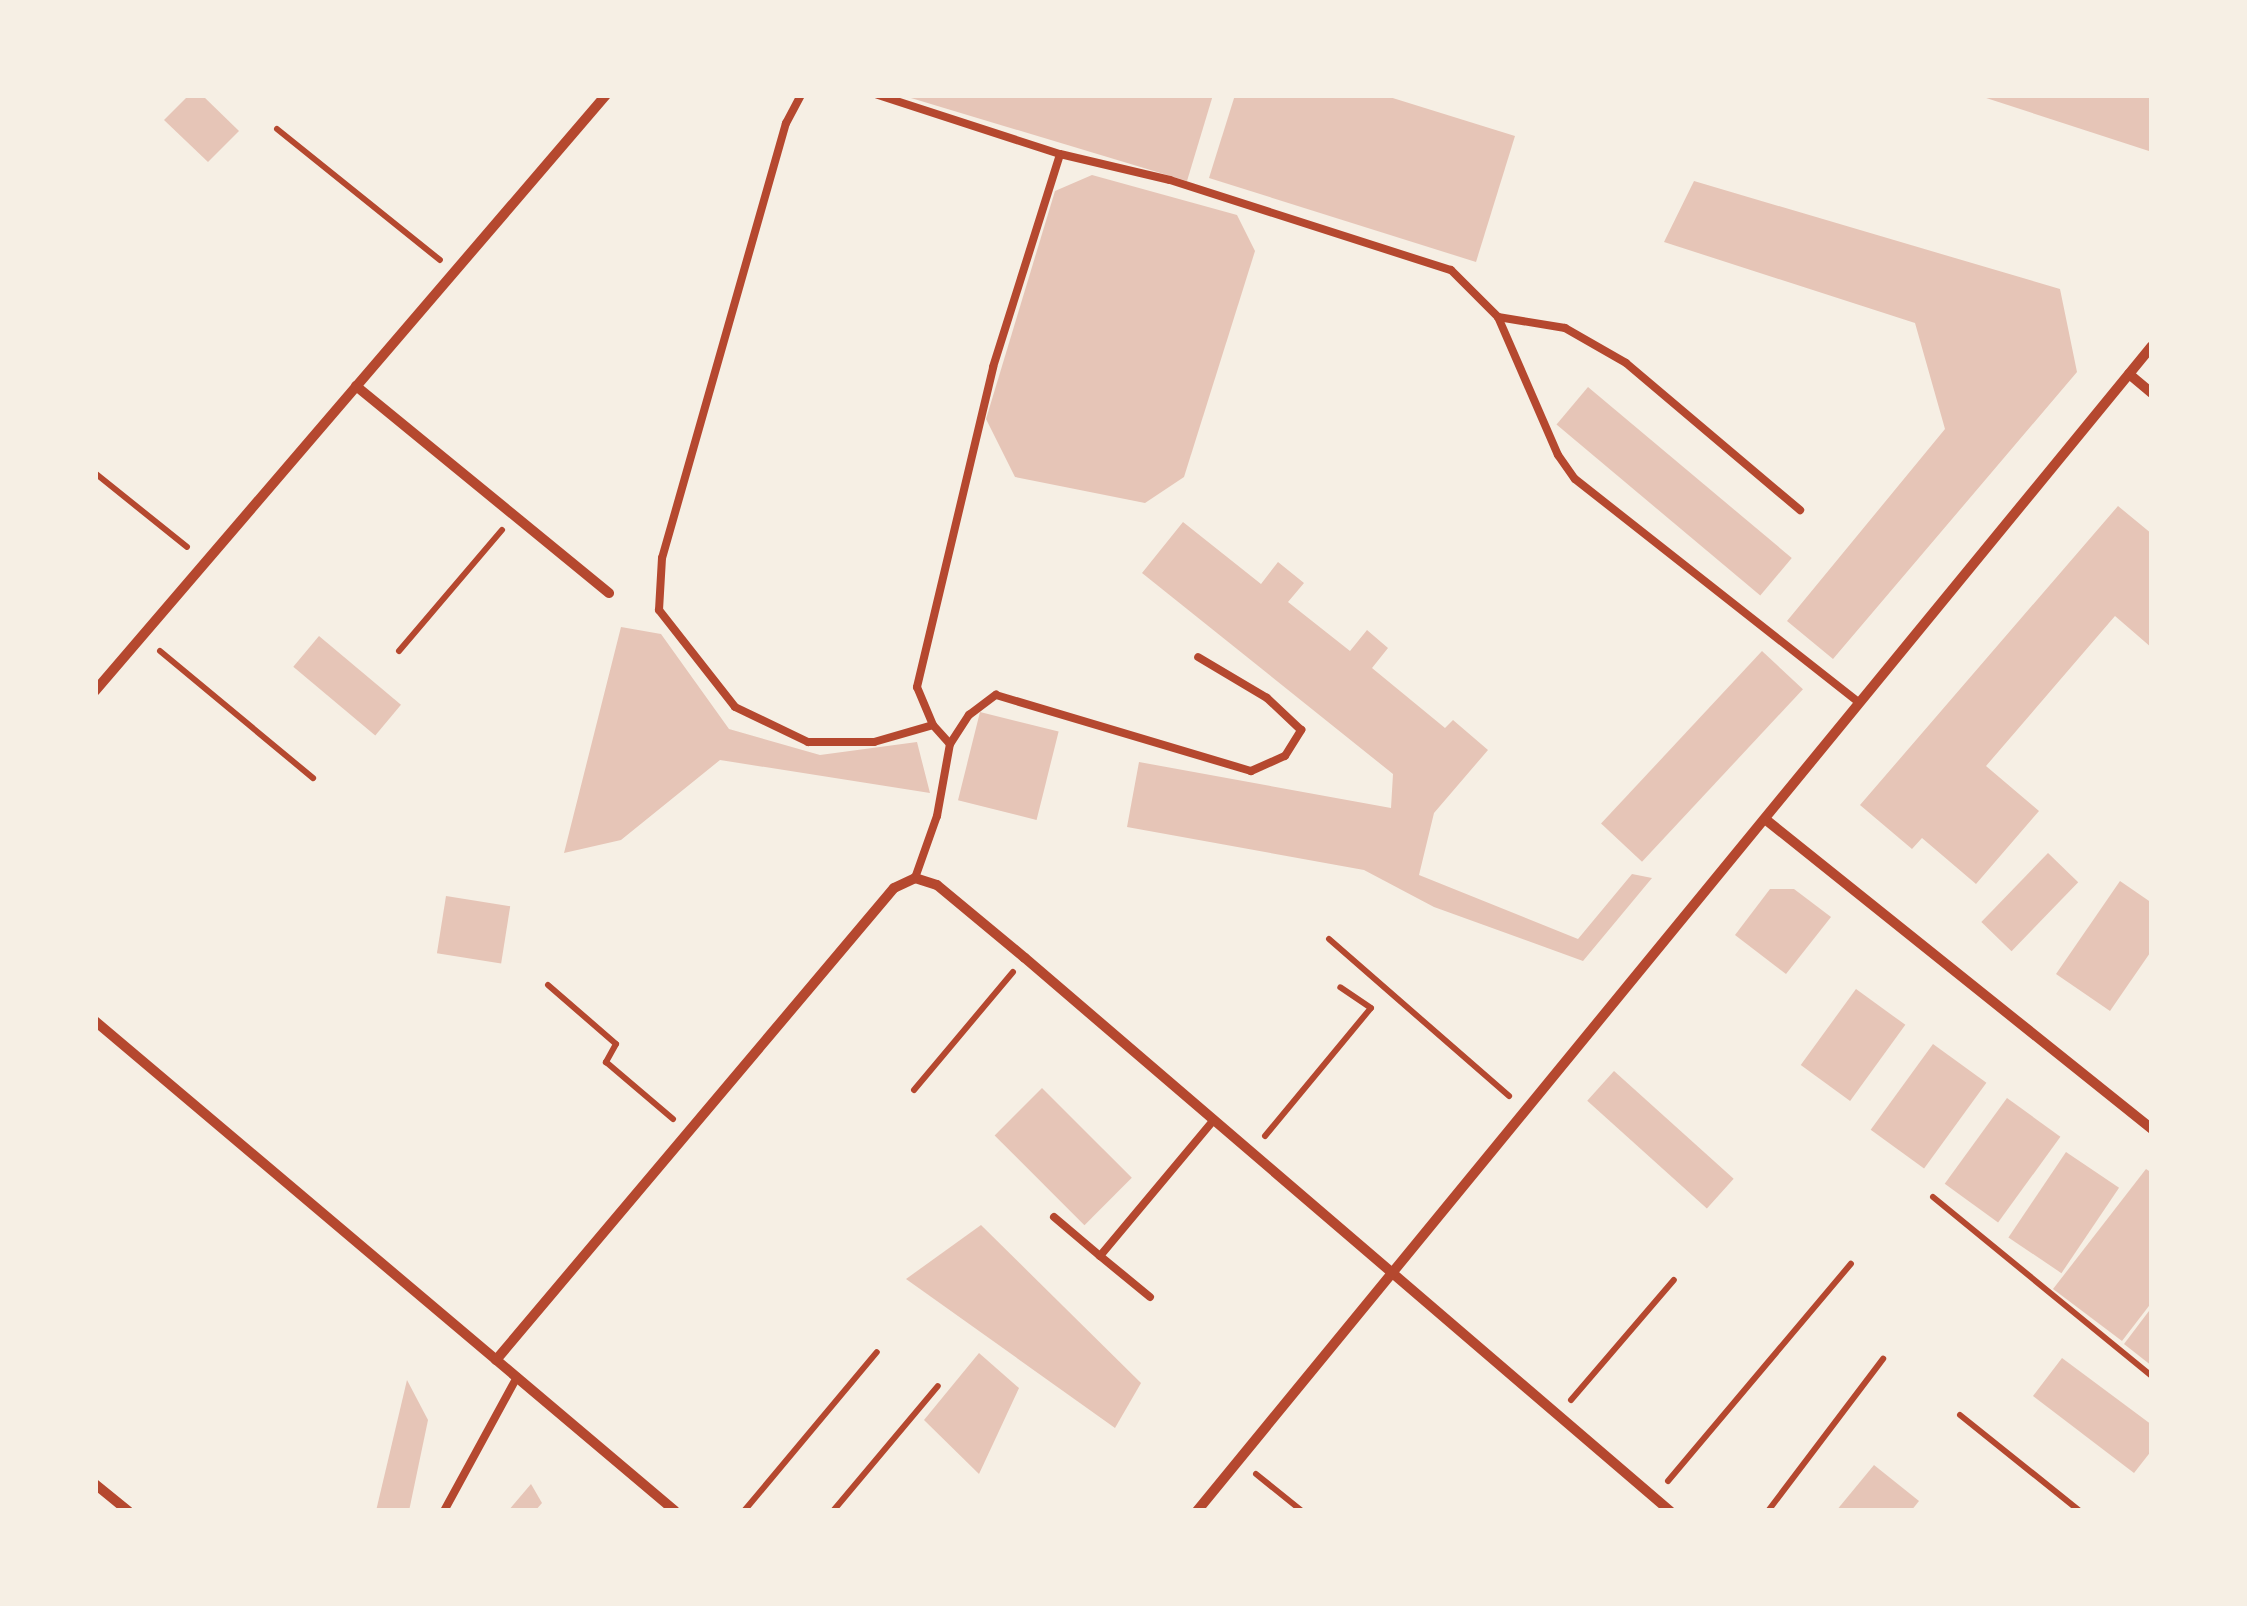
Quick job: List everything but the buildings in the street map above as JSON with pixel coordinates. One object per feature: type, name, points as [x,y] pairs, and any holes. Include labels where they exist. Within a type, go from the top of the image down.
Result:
[{"type":"street","points":[[95,691],[606,95]]},
{"type":"street","points":[[1198,1511],[2152,346]]},
{"type":"street","points":[[2129,374],[2152,394]]},
{"type":"street","points":[[356,386],[609,592]]},
{"type":"street","points":[[1765,819],[2152,1129]]},
{"type":"street","points":[[496,1360],[894,888],[914,878],[938,885],[1026,958],[1390,1276],[1669,1511]]},
{"type":"street","points":[[95,1021],[675,1511]]},
{"type":"street","points":[[95,1484],[128,1511]]},
{"type":"lane","points":[[801,95],[786,123],[662,558],[659,610],[734,707],[808,742],[874,742],[933,725]]},
{"type":"lane","points":[[878,95],[1060,154],[1170,180],[1451,270],[1498,317],[1558,456],[1575,479],[1860,702]]},
{"type":"lane","points":[[950,744],[933,725],[917,687],[993,367],[1060,154]]},
{"type":"lane","points":[[1498,317],[1565,328],[1626,362],[1800,510]]},
{"type":"lane","points":[[914,878],[937,816],[950,744],[970,715],[996,695],[1250,771],[1285,756],[1300,730],[1267,698],[1198,657]]},
{"type":"lane","points":[[1100,1256],[1213,1121]]},
{"type":"lane","points":[[1054,1217],[1150,1296]]},
{"type":"lane","points":[[444,1511],[517,1377]]},
{"type":"path","points":[[277,129],[454,272]]},
{"type":"path","points":[[95,473],[206,562]]},
{"type":"path","points":[[399,651],[513,517]]},
{"type":"path","points":[[142,636],[312,778]]},
{"type":"path","points":[[1329,939],[1526,1110]]},
{"type":"path","points":[[914,1090],[1026,958]]},
{"type":"path","points":[[548,984],[616,1044],[606,1062],[688,1132]]},
{"type":"path","points":[[1250,1154],[1371,1008],[1340,987]]},
{"type":"path","points":[[1933,1198],[2152,1376]]},
{"type":"path","points":[[1654,1498],[1851,1264]]},
{"type":"path","points":[[1557,1416],[1674,1280]]},
{"type":"path","points":[[744,1511],[877,1352]]},
{"type":"path","points":[[1768,1511],[1883,1359]]},
{"type":"path","points":[[833,1511],[938,1386]]},
{"type":"path","points":[[1960,1415],[2080,1511]]},
{"type":"path","points":[[1239,1460],[1302,1511]]}]
